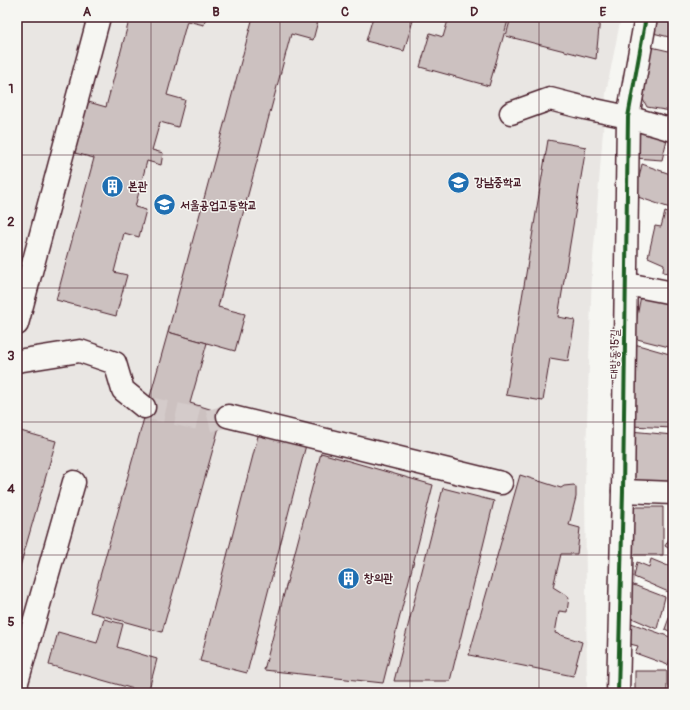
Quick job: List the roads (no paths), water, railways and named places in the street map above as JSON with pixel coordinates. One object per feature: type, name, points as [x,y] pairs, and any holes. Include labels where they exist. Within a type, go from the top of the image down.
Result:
[{"type":"street","points":[[17,324],[99,17]]},
{"type":"street","name":"대방동15길","points":[[618,693],[627,284],[628,118],[646,17]]},
{"type":"street","points":[[511,112],[550,99],[673,130]]},
{"type":"street","points":[[627,284],[673,294]]},
{"type":"street","points":[[17,360],[80,351],[115,363],[123,390],[144,407]]},
{"type":"street","points":[[228,416],[501,483]]},
{"type":"street","points":[[17,682],[74,482]]},
{"type":"street","points":[[623,491],[673,493]]},
{"type":"tunnel","points":[[144,407],[208,421],[228,416]]},
{"type":"place","name":"강남중학교","points":[[458,182]]},
{"type":"place","name":"본관","points":[[113,186]]},
{"type":"place","name":"서울공업고등학교","points":[[164,205]]},
{"type":"place","name":"창의관","points":[[349,578]]}]
